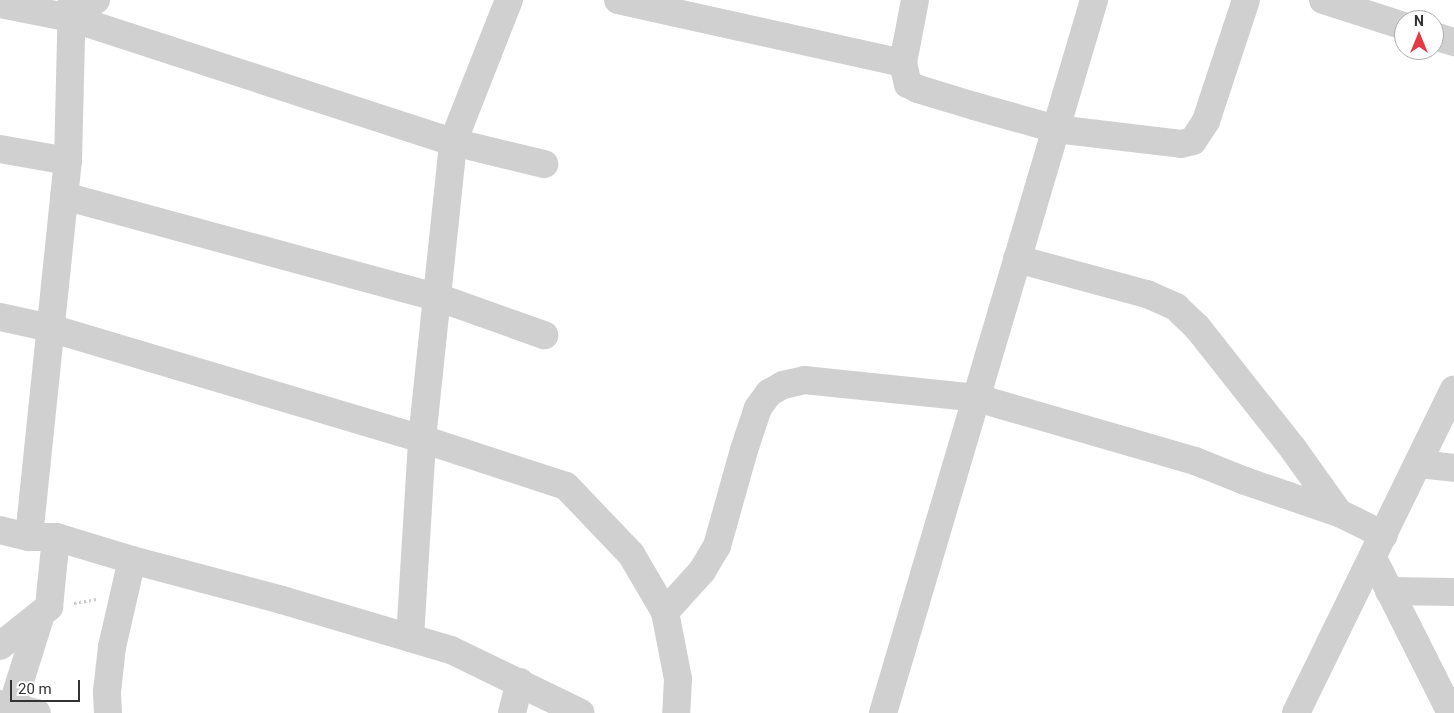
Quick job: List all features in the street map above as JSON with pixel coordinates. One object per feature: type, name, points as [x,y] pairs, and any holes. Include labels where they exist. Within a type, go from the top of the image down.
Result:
[{"type":"street","points":[[72,9],[96,0]]},
{"type":"street","points":[[410,638],[422,439],[453,142],[509,0]]},
{"type":"street","points":[[618,0],[903,63]]},
{"type":"street","points":[[915,0],[903,63],[908,84],[918,89],[1056,129],[1181,144],[1193,141],[1206,121],[1246,0]]},
{"type":"street","points":[[883,713],[1094,0]]},
{"type":"street","points":[[1323,0],[1394,23]]},
{"type":"street","points":[[0,4],[72,9],[453,142],[544,164]]},
{"type":"street","points":[[29,536],[68,161],[72,9]]},
{"type":"street","points":[[0,149],[68,161]]},
{"type":"street","points":[[64,196],[437,297],[544,335]]},
{"type":"street","points":[[1017,259],[1147,294],[1176,307],[1197,327],[1294,450],[1339,513],[1378,547],[1389,591],[1450,713]]},
{"type":"street","points":[[0,317],[50,328],[422,439],[566,486],[631,554],[665,612],[678,679],[676,713]]},
{"type":"street","points":[[665,612],[702,571],[717,546],[758,408],[769,393],[783,385],[804,380],[976,398],[1195,461],[1339,513]]},
{"type":"street","points":[[1296,713],[1454,389]]},
{"type":"street","points":[[1418,464],[1454,468]]},
{"type":"street","points":[[0,530],[29,536],[56,537],[130,573],[282,600],[451,650],[581,713]]},
{"type":"street","points":[[15,709],[45,610],[56,537]]},
{"type":"street","points":[[108,713],[107,692],[112,647],[130,573]]},
{"type":"street","points":[[1389,591],[1454,592]]},
{"type":"street","points":[[0,646],[45,610]]},
{"type":"street","points":[[512,713],[520,682]]},
{"type":"path","points":[[45,610],[93,601],[130,573]]}]
